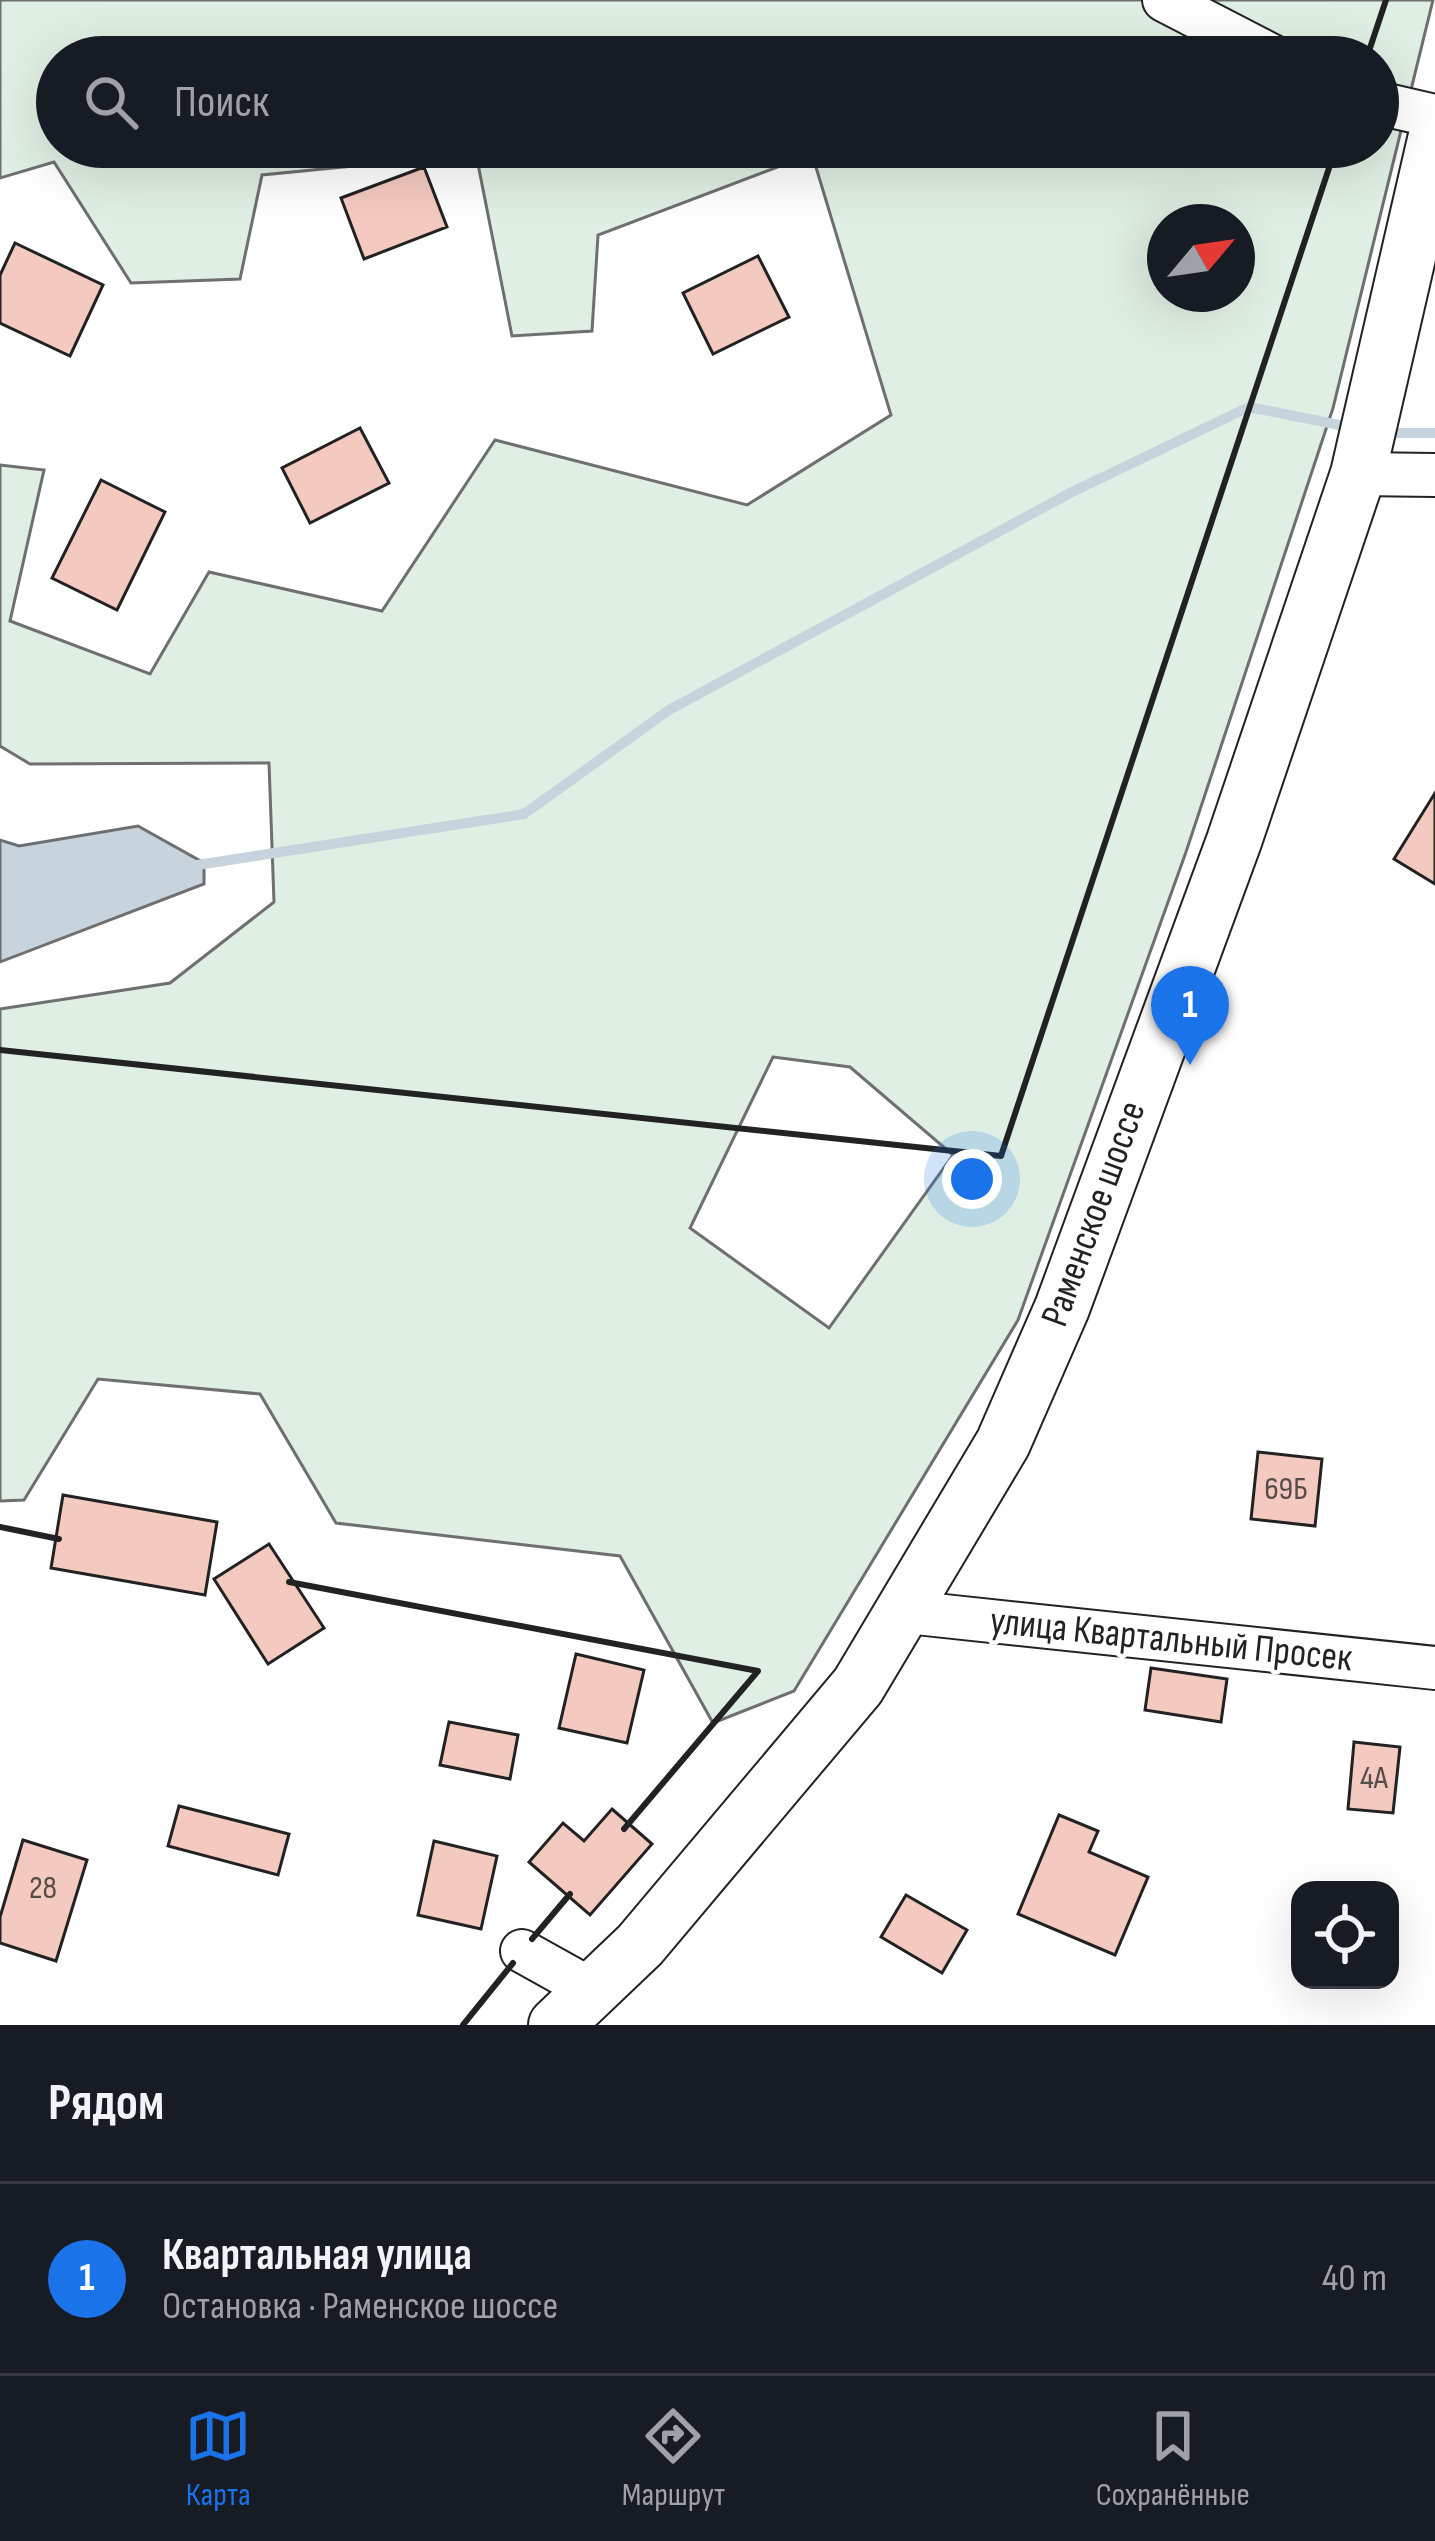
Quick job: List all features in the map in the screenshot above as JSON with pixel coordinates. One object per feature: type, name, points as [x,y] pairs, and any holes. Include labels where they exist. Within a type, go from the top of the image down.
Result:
[{"type":"main road","name":"Раменское шоссе","points":[[574,2008],[640,1945],[858,1686],[907,1612],[1003,1443],[1062,1308],[1234,841],[1358,474],[1435,140]]},
{"type":"street","points":[[1163,0],[1233,36]]},
{"type":"street","points":[[1399,108],[1435,116]]},
{"type":"street","points":[[1358,474],[1435,475]]},
{"type":"street","name":"улица Квартальный Просек","points":[[907,1612],[1435,1668]]},
{"type":"street","points":[[522,1951],[574,2008]]},
{"type":"green space","points":[[0,0],[1433,0],[1399,139],[1399,36],[36,36],[36,167],[0,178]]},
{"type":"green space","points":[[58,168],[333,168],[262,175],[240,279],[131,283]]},
{"type":"green space","points":[[479,168],[775,168],[598,235],[592,331],[512,336]]},
{"type":"green space","points":[[816,168],[1392,168],[1333,408],[1186,852],[1018,1320],[794,1691],[713,1723],[620,1556],[336,1523],[260,1394],[98,1379],[24,1500],[0,1501],[0,1009],[170,983],[274,902],[269,763],[30,764],[0,746],[0,465],[44,470],[10,621],[150,674],[209,572],[382,611],[495,440],[747,505],[891,415]],"holes":[[[773,1057],[850,1067],[953,1155],[829,1328],[690,1228]]]},
{"type":"shaded area","points":[[138,826],[204,863],[204,884],[0,962],[0,840],[19,846]]},
{"type":"building","points":[[424,168],[447,227],[364,259],[341,198]]},
{"type":"building","points":[[15,243],[103,285],[70,356],[0,323],[0,275]]},
{"type":"building","points":[[758,256],[789,317],[713,354],[683,293]]},
{"type":"building","points":[[360,428],[389,483],[310,523],[282,468]]},
{"type":"building","points":[[101,480],[165,512],[117,610],[52,578]]},
{"type":"building","points":[[1435,793],[1435,884],[1394,859]]},
{"type":"building","points":[[1258,1452],[1322,1459],[1315,1526],[1251,1519]]},
{"type":"building","points":[[63,1495],[217,1522],[205,1595],[51,1568]]},
{"type":"building","points":[[269,1544],[324,1628],[268,1664],[214,1579]]},
{"type":"building","points":[[576,1654],[644,1670],[627,1743],[559,1728]]},
{"type":"building","points":[[1151,1668],[1227,1679],[1221,1722],[1145,1710]]},
{"type":"building","points":[[449,1722],[518,1735],[510,1779],[440,1765]]},
{"type":"building","points":[[1354,1742],[1400,1747],[1393,1813],[1348,1809]]},
{"type":"building","points":[[179,1806],[289,1834],[278,1875],[168,1846]]},
{"type":"building","points":[[612,1809],[652,1844],[590,1915],[529,1862],[563,1823],[584,1841]]},
{"type":"building","points":[[1059,1815],[1098,1831],[1089,1852],[1148,1877],[1115,1955],[1018,1914]]},
{"type":"building","points":[[23,1840],[87,1860],[56,1961],[0,1943],[0,1917]]},
{"type":"building","points":[[434,1841],[497,1856],[481,1929],[418,1915]]},
{"type":"building","points":[[906,1895],[967,1930],[942,1973],[881,1937]]},
{"type":"waterway","points":[[191,866],[524,814],[669,710],[1072,492],[1249,407],[1354,428]]},
{"type":"waterway","points":[[1384,433],[1435,433]]},
{"type":"fence","points":[[1374,36],[1386,0]]},
{"type":"fence","points":[[0,1050],[1001,1156],[1329,168]]},
{"type":"wall","points":[[1374,36],[1386,0]]},
{"type":"wall","points":[[0,1050],[1001,1156],[1329,168]]},
{"type":"wall","points":[[0,1527],[59,1539]]},
{"type":"wall","points":[[289,1582],[758,1671],[624,1829]]},
{"type":"wall","points":[[532,1939],[570,1894]]},
{"type":"wall","points":[[463,2025],[513,1963]]},
{"type":"place","name":"Квартальная улица","points":[[1190,1065]]}]
